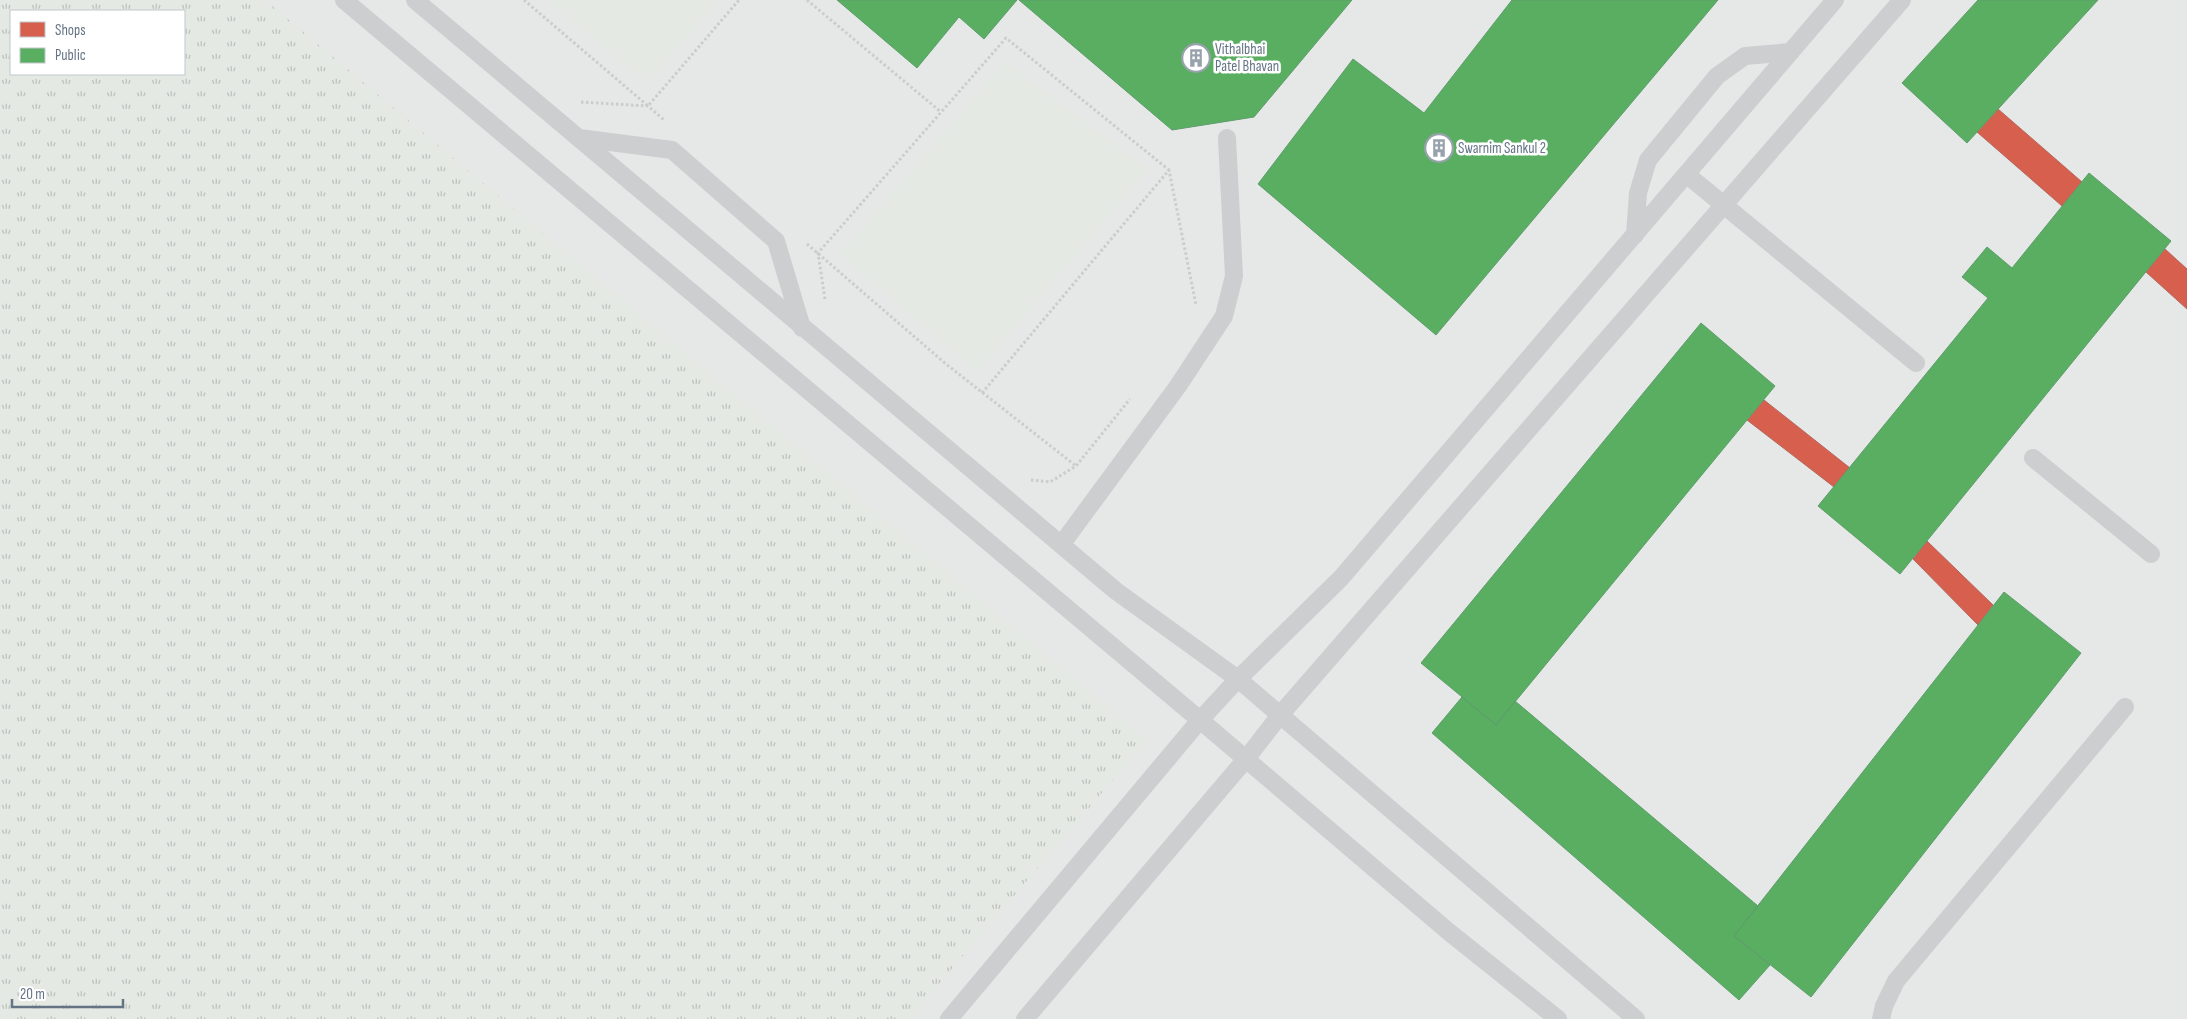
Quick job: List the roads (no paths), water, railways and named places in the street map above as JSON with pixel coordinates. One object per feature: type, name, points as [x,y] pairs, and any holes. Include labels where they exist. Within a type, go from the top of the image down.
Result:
[{"type":"lane","points":[[344,0],[1200,720],[1449,932],[1558,1019]]},
{"type":"lane","points":[[415,0],[1061,546],[1116,591],[1238,678],[1636,1019]]},
{"type":"lane","points":[[949,1019],[1200,720],[1238,678],[1341,578],[1835,0]]},
{"type":"lane","points":[[1025,1019],[1246,759],[1280,715],[1725,206],[1902,0]]},
{"type":"lane","points":[[1635,235],[1638,193],[1648,160],[1718,76],[1745,56],[1791,52]]},
{"type":"lane","points":[[579,138],[672,150],[776,241],[802,328]]},
{"type":"lane","points":[[1061,546],[1178,386],[1224,316],[1234,276],[1227,138]]},
{"type":"lane","points":[[1686,174],[1916,362]]},
{"type":"lane","points":[[2034,458],[2151,554]]},
{"type":"lane","points":[[1881,1019],[1884,1006],[1896,981],[2125,706]]},
{"type":"place","name":"Vithalbhai Patel Bhavan","points":[[1196,58]]},
{"type":"place","name":"Swarnim Sankul 2","points":[[1439,148]]}]
